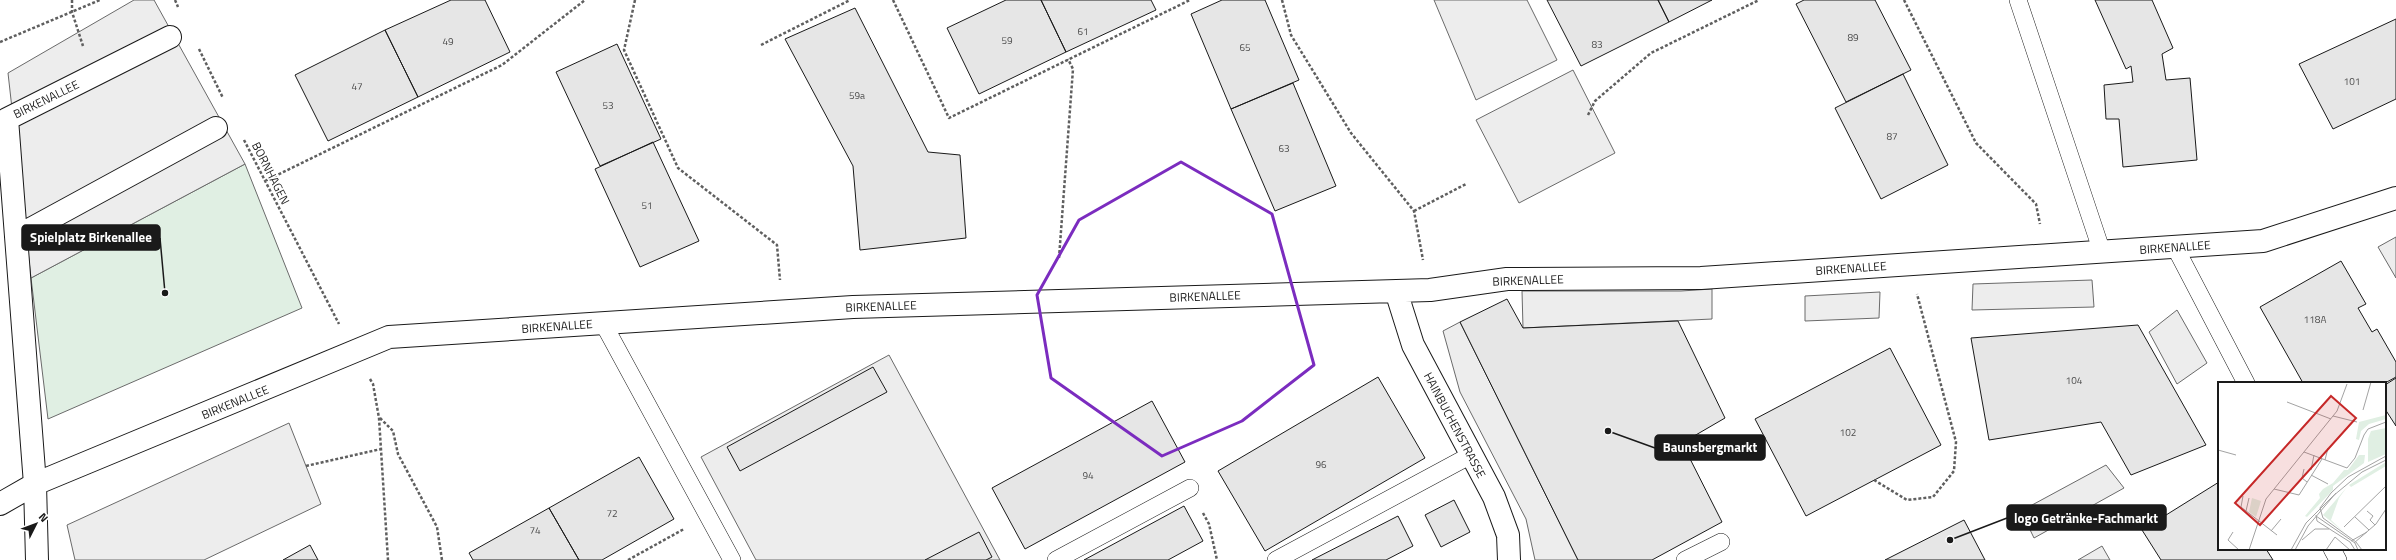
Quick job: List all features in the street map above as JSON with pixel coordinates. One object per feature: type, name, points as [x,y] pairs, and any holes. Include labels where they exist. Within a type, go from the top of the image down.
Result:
[{"type":"street","name":"BIRKENALLEE","points":[[37,560],[35,484],[7,119],[170,37]]},
{"type":"street","points":[[16,237],[216,128]]},
{"type":"street","name":"BIRKENALLEE","points":[[0,504],[35,484],[389,337],[861,306],[1430,290],[1507,279],[1701,278],[2047,256],[2263,241],[2396,198]]},
{"type":"street","name":"HAINBUCHENSTRASSE","points":[[1396,291],[1413,345],[1494,497],[1508,535],[1509,560]]},
{"type":"lane","points":[[2018,0],[2102,252]]},
{"type":"lane","points":[[2175,247],[2245,382]]},
{"type":"lane","points":[[603,323],[732,560]]},
{"type":"lane","points":[[1276,560],[1471,455]]},
{"type":"lane","points":[[1056,560],[1190,488]]},
{"type":"lane","points":[[1685,560],[1721,542]]},
{"type":"lane","points":[[2333,550],[2338,560]]},
{"type":"path","points":[[72,0],[72,12],[93,77]]},
{"type":"path","points":[[0,42],[100,0]]},
{"type":"path","points":[[175,0],[182,14]]},
{"type":"path","points":[[265,181],[502,64],[585,0]]},
{"type":"path","points":[[635,0],[624,50],[678,168],[777,246],[781,311]]},
{"type":"path","points":[[761,45],[850,0]]},
{"type":"path","points":[[893,0],[949,118],[1190,0]]},
{"type":"path","points":[[1282,0],[1291,35],[1351,133],[1414,211],[1430,290]]},
{"type":"path","points":[[1588,116],[1594,101],[1651,53],[1759,0]]},
{"type":"path","points":[[1904,0],[1976,142],[2036,204],[2047,256]]},
{"type":"path","points":[[199,48],[227,105]]},
{"type":"path","points":[[1059,258],[1074,69],[1068,59]]},
{"type":"path","name":"BORNHAGEN","points":[[241,133],[354,352],[373,384],[379,418],[388,560]]},
{"type":"path","points":[[1414,211],[1466,184]]},
{"type":"path","points":[[1874,480],[1907,500],[1933,497],[1954,471],[1956,442],[1924,323],[1911,264]]},
{"type":"path","points":[[379,418],[393,431],[398,454],[437,527],[442,560]]},
{"type":"path","points":[[306,466],[381,449]]},
{"type":"path","points":[[628,560],[709,516]]},
{"type":"highlighted area","points":[[1181,162],[1272,214],[1314,365],[1242,421],[1162,456],[1051,378],[1037,295],[1079,220]]},
{"type":"green space","points":[[245,164],[302,308],[48,419],[31,278]]},
{"type":"shaded area","points":[[134,0],[154,0],[245,164],[31,278],[8,73]]},
{"type":"shaded area","points":[[1434,0],[1527,0],[1557,60],[1476,100]]},
{"type":"shaded area","points":[[1573,70],[1615,153],[1519,203],[1476,120]]},
{"type":"shaded area","points":[[2396,237],[2396,278],[2378,247]]},
{"type":"shaded area","points":[[2092,280],[2094,307],[1972,310],[1973,284]]},
{"type":"shaded area","points":[[1712,289],[1712,319],[1523,328],[1522,291],[1681,291]]},
{"type":"shaded area","points":[[1880,292],[1879,318],[1805,321],[1805,296]]},
{"type":"shaded area","points":[[2177,310],[2207,363],[2177,384],[2149,332]]},
{"type":"shaded area","points":[[1460,322],[1578,560],[1535,560],[1526,519],[1460,392],[1443,331]]},
{"type":"shaded area","points":[[889,355],[1000,560],[756,560],[701,457]]},
{"type":"shaded area","points":[[289,423],[321,504],[204,560],[75,560],[67,525]]},
{"type":"shaded area","points":[[2106,465],[2124,488],[2034,538],[2021,511]]},
{"type":"shaded area","points":[[2102,546],[2110,560],[2078,560]]},
{"type":"building","points":[[451,0],[485,0],[510,52],[418,97],[385,30]]},
{"type":"building","points":[[1006,0],[1041,0],[1066,52],[979,94],[947,28]]},
{"type":"building","points":[[1041,0],[1151,0],[1156,10],[1066,52]]},
{"type":"building","points":[[1222,0],[1265,0],[1299,80],[1231,109],[1191,14]]},
{"type":"building","points":[[1547,0],[1658,0],[1669,22],[1581,66]]},
{"type":"building","points":[[1658,0],[1712,0],[1669,22]]},
{"type":"building","points":[[1804,0],[1875,0],[1911,70],[1846,102],[1796,4]]},
{"type":"building","points":[[2095,0],[2152,0],[2173,48],[2162,54],[2166,80],[2190,78],[2197,160],[2123,167],[2119,119],[2106,119],[2104,85],[2133,82],[2131,66],[2126,69]]},
{"type":"building","points":[[855,8],[928,152],[960,155],[966,238],[860,250],[853,166],[785,39]]},
{"type":"building","points":[[2396,19],[2396,99],[2333,129],[2299,64]]},
{"type":"building","points":[[385,30],[418,97],[328,141],[295,75]]},
{"type":"building","points":[[617,44],[661,139],[600,166],[556,72]]},
{"type":"building","points":[[1903,74],[1948,165],[1881,199],[1835,108]]},
{"type":"building","points":[[1293,83],[1336,186],[1275,211],[1231,109]]},
{"type":"building","points":[[653,142],[699,241],[640,267],[595,169]]},
{"type":"building","points":[[2341,261],[2366,304],[2358,308],[2372,332],[2377,329],[2396,362],[2396,377],[2386,382],[2302,382],[2260,307]]},
{"type":"building","points":[[1507,299],[1523,328],[1678,321],[1725,418],[1682,443],[1722,522],[1652,560],[1578,560],[1460,322]]},
{"type":"building","points":[[2138,325],[2206,445],[2131,475],[2101,422],[1989,440],[1971,338]]},
{"type":"building","points":[[1890,348],[1941,445],[1806,516],[1755,419]]},
{"type":"building","points":[[873,367],[887,392],[740,471],[727,447]]},
{"type":"building","points":[[1378,377],[1425,458],[1265,551],[1218,471]]},
{"type":"building","points":[[2396,378],[2396,426],[2386,411],[2386,384]]},
{"type":"building","points":[[1152,401],[1185,462],[1025,549],[992,488]]},
{"type":"building","points":[[639,457],[674,519],[602,560],[579,560],[549,508]]},
{"type":"building","points":[[2218,483],[2218,550],[2267,550],[2273,560],[2161,560],[2142,530]]},
{"type":"building","points":[[1454,500],[1470,532],[1441,547],[1425,515]]},
{"type":"building","points":[[1184,506],[1203,541],[1168,560],[1084,560]]},
{"type":"building","points":[[549,508],[579,560],[473,560],[469,553]]},
{"type":"building","points":[[1398,516],[1413,546],[1386,560],[1312,560]]},
{"type":"building","points":[[1964,520],[1985,560],[1885,560]]},
{"type":"building","points":[[979,532],[992,557],[986,560],[925,560]]},
{"type":"building","points":[[310,545],[318,560],[283,560]]},
{"type":"place","name":"Spielplatz Birkenallee","points":[[165,293]]},
{"type":"place","name":"Baunsbergmarkt","points":[[1608,431]]},
{"type":"place","name":"logo Getränke-Fachmarkt","points":[[1950,540]]}]
